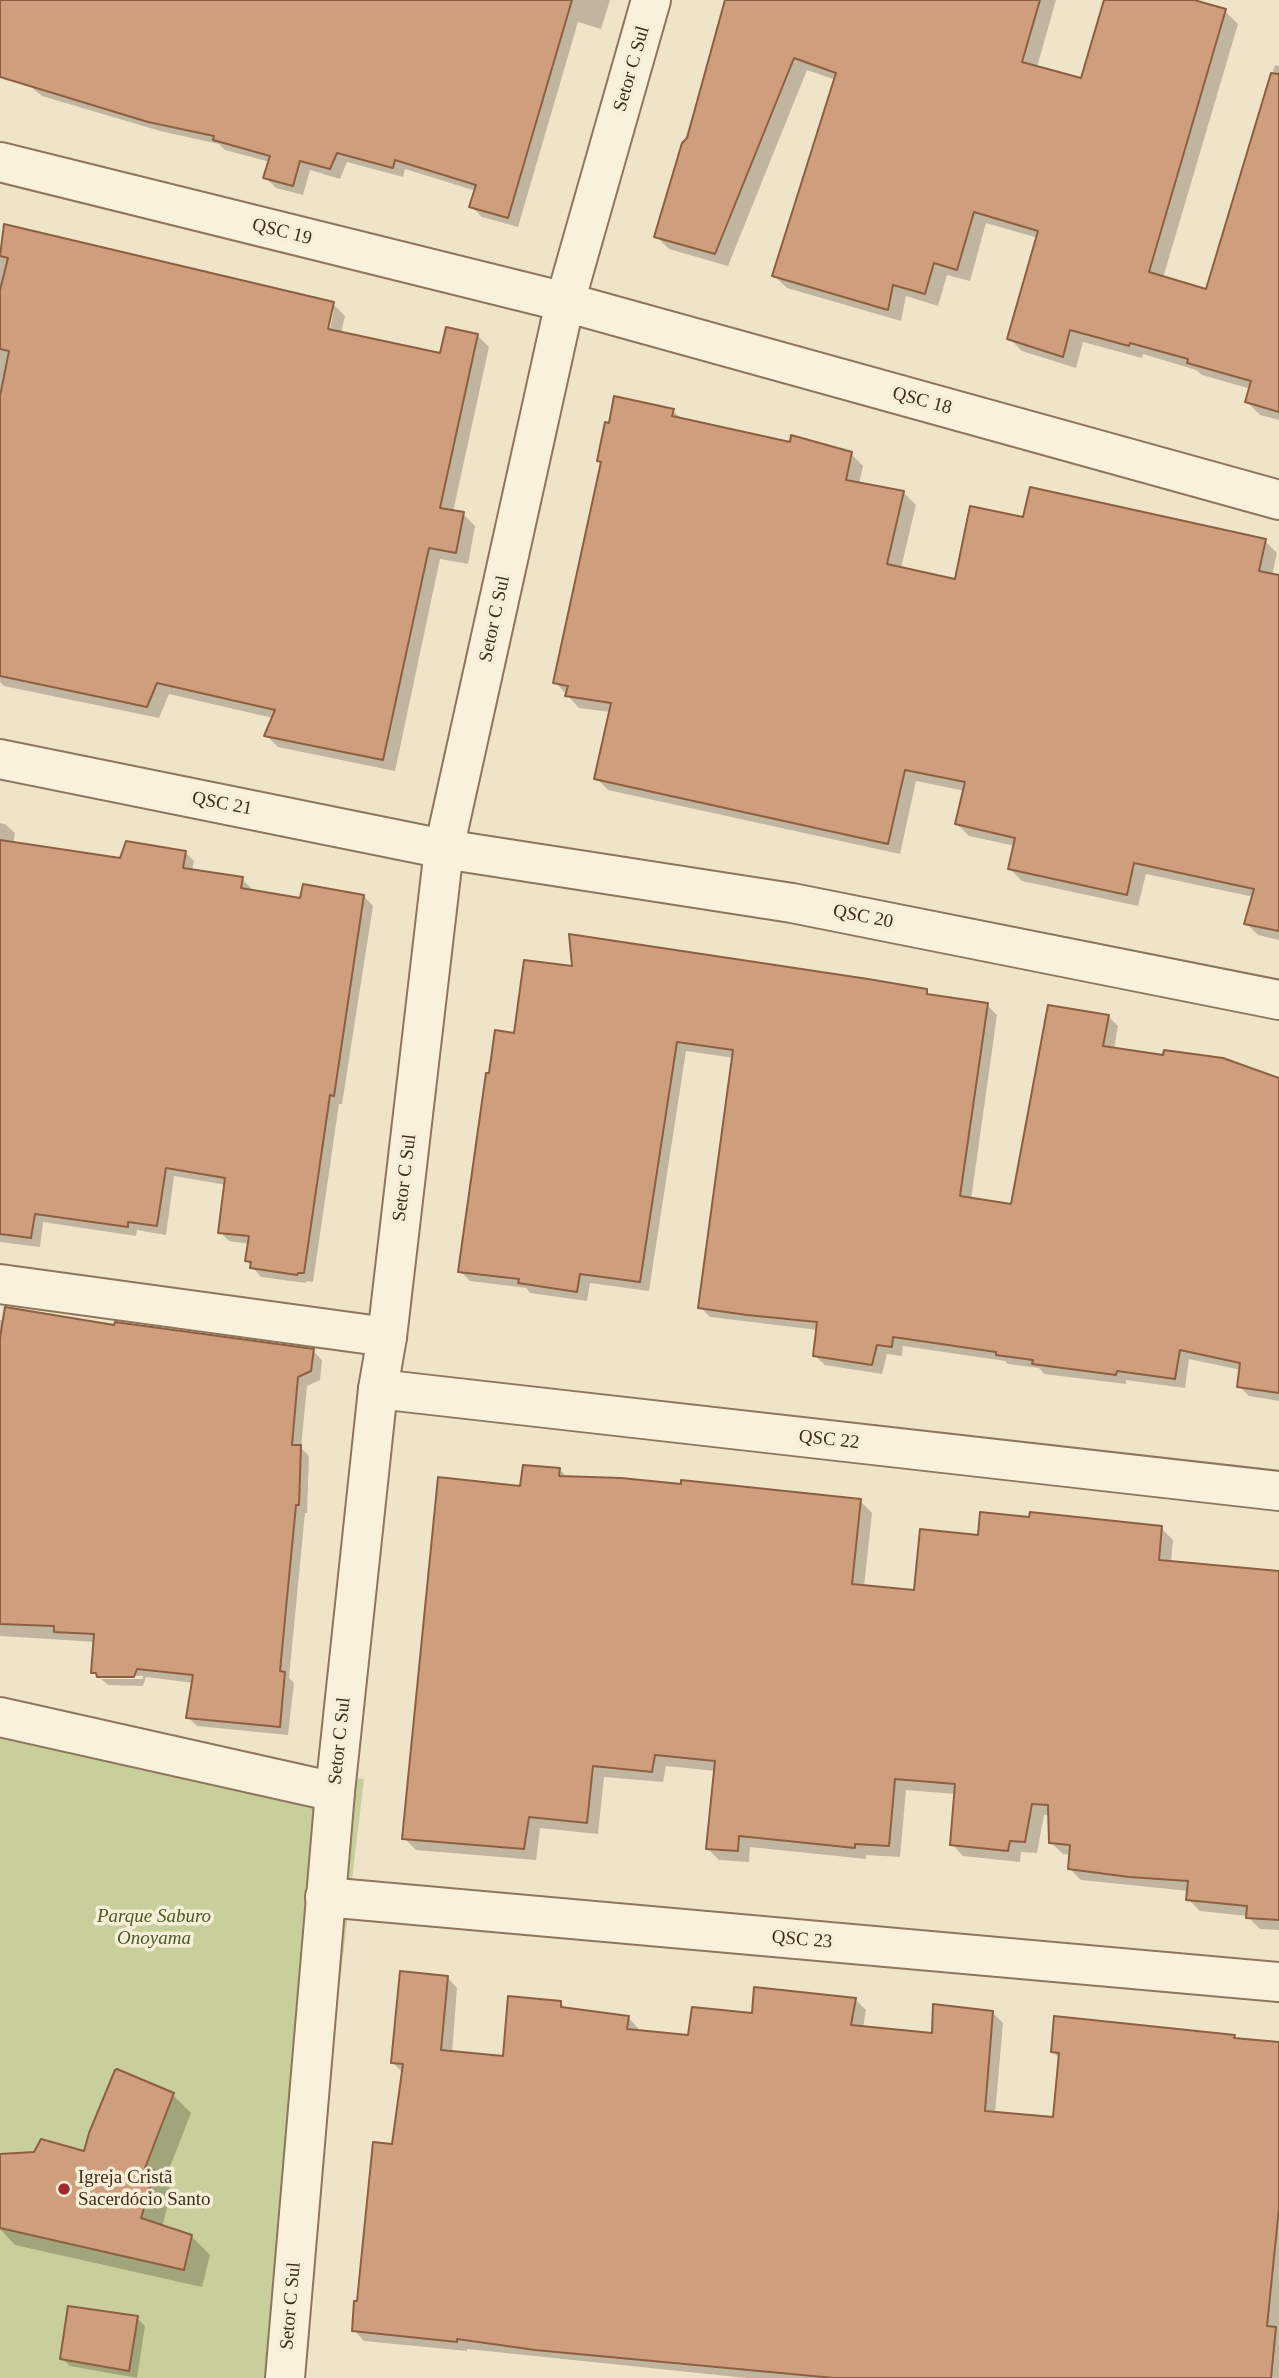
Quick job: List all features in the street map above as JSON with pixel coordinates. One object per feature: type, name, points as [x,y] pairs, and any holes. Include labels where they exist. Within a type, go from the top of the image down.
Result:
[{"type":"street","name":"Setor C Sul","points":[[285,2378],[334,1792],[378,1389],[387,1337],[444,849],[565,302],[651,0]]},
{"type":"street","name":"QSC 19","points":[[0,162],[565,302]]},
{"type":"street","name":"QSC 18","points":[[565,302],[1279,500]]},
{"type":"street","name":"QSC 21","points":[[0,759],[444,849]]},
{"type":"street","name":"QSC 20","points":[[444,849],[792,903],[1279,1000]]},
{"type":"street","points":[[0,1284],[387,1337]]},
{"type":"street","name":"QSC 22","points":[[378,1389],[1279,1491]]},
{"type":"street","points":[[0,1717],[334,1792]]},
{"type":"street","name":"QSC 23","points":[[325,1897],[1279,1982]]},
{"type":"green space","name":"Parque Saburo Onoyama","points":[[0,1725],[364,1779],[293,2378],[0,2378]]},
{"type":"building","points":[[0,0],[572,0],[508,218],[469,207],[476,185],[395,160],[393,168],[337,153],[330,169],[300,161],[293,186],[263,178],[270,156],[213,140],[214,136],[148,122],[0,77]]},
{"type":"building","points":[[725,0],[1040,0],[1022,62],[1081,78],[1104,0],[1194,0],[1226,9],[1149,272],[1206,289],[1271,73],[1279,74],[1279,412],[1245,402],[1251,381],[1187,363],[1188,359],[1130,343],[1129,346],[1070,330],[1063,357],[1007,339],[1038,231],[974,212],[957,270],[934,263],[925,294],[893,285],[888,310],[772,276],[836,73],[794,58],[715,254],[654,237],[682,143],[687,138]]},
{"type":"building","points":[[4,224],[334,302],[328,329],[440,353],[446,327],[478,334],[440,508],[464,512],[456,553],[429,548],[383,760],[264,736],[275,710],[157,683],[147,707],[0,676],[0,396],[9,351],[0,349],[0,290],[8,258],[0,256]]},
{"type":"building","points":[[614,396],[674,409],[672,416],[790,442],[791,435],[852,452],[846,480],[904,491],[887,564],[955,579],[970,506],[1023,517],[1030,487],[1266,539],[1259,571],[1279,575],[1279,931],[1244,924],[1254,889],[1134,863],[1127,895],[1008,869],[1015,838],[955,824],[965,782],[905,770],[888,844],[594,779],[611,703],[565,696],[568,686],[553,683],[601,462],[597,461],[605,422],[609,423]]},
{"type":"building","points":[[0,840],[120,858],[126,841],[186,851],[183,868],[243,877],[241,888],[300,898],[303,884],[364,895],[334,1096],[330,1095],[304,1273],[297,1275],[250,1268],[251,1262],[245,1261],[249,1236],[218,1233],[225,1178],[166,1168],[157,1226],[128,1222],[128,1227],[35,1214],[31,1238],[0,1234]]},
{"type":"building","points":[[569,934],[868,979],[927,989],[927,994],[988,1003],[960,1196],[1011,1204],[1048,1005],[1109,1015],[1103,1046],[1163,1055],[1164,1050],[1223,1058],[1279,1078],[1279,1393],[1237,1387],[1240,1363],[1180,1350],[1175,1379],[1117,1371],[1116,1375],[1032,1364],[1033,1360],[996,1355],[996,1352],[893,1337],[892,1347],[877,1345],[872,1365],[813,1356],[817,1322],[698,1308],[733,1050],[677,1042],[640,1282],[580,1274],[577,1292],[518,1283],[519,1279],[458,1272],[486,1073],[489,1073],[495,1030],[514,1033],[524,960],[572,966]]},
{"type":"building","points":[[5,1307],[114,1325],[115,1322],[314,1349],[311,1371],[298,1377],[292,1445],[301,1445],[299,1505],[296,1505],[280,1671],[285,1672],[280,1727],[186,1718],[193,1675],[137,1669],[134,1677],[97,1677],[96,1673],[91,1673],[94,1634],[54,1632],[54,1626],[0,1624],[0,1338]]},
{"type":"building","points":[[523,1465],[560,1468],[559,1476],[681,1484],[681,1480],[861,1499],[852,1584],[914,1590],[920,1529],[978,1535],[980,1512],[1029,1517],[1030,1512],[1162,1526],[1159,1560],[1279,1571],[1279,1920],[1246,1918],[1247,1906],[1186,1900],[1188,1881],[1068,1869],[1070,1845],[1049,1843],[1048,1805],[1032,1804],[1025,1842],[1010,1841],[1008,1851],[950,1845],[955,1784],[895,1779],[889,1846],[855,1844],[855,1848],[739,1836],[738,1851],[706,1849],[715,1761],[655,1755],[652,1772],[593,1766],[587,1823],[529,1817],[524,1849],[402,1839],[438,1477],[520,1486]]},
{"type":"building","points":[[400,1971],[448,1976],[441,2050],[503,2056],[508,1996],[561,2001],[561,2007],[629,2016],[627,2029],[688,2035],[692,2007],[752,2013],[754,1987],[856,1998],[851,2025],[932,2033],[933,2004],[993,2011],[985,2111],[1053,2117],[1059,2053],[1051,2052],[1054,2016],[1279,2042],[1279,2208],[1267,2326],[1276,2327],[1271,2378],[834,2378],[535,2350],[457,2339],[457,2342],[352,2331],[373,2142],[392,2144],[403,2064],[391,2063]]},
{"type":"building","name":"Igreja Cristã Sacerdócio Santo","points":[[117,2069],[174,2093],[145,2168],[155,2171],[141,2218],[192,2235],[184,2270],[0,2228],[0,2154],[34,2152],[41,2139],[84,2151]]},
{"type":"building","points":[[68,2306],[138,2316],[129,2371],[60,2359]]},
{"type":"place","name":"Igreja Cristã Sacerdócio Santo","points":[[64,2189]]}]
